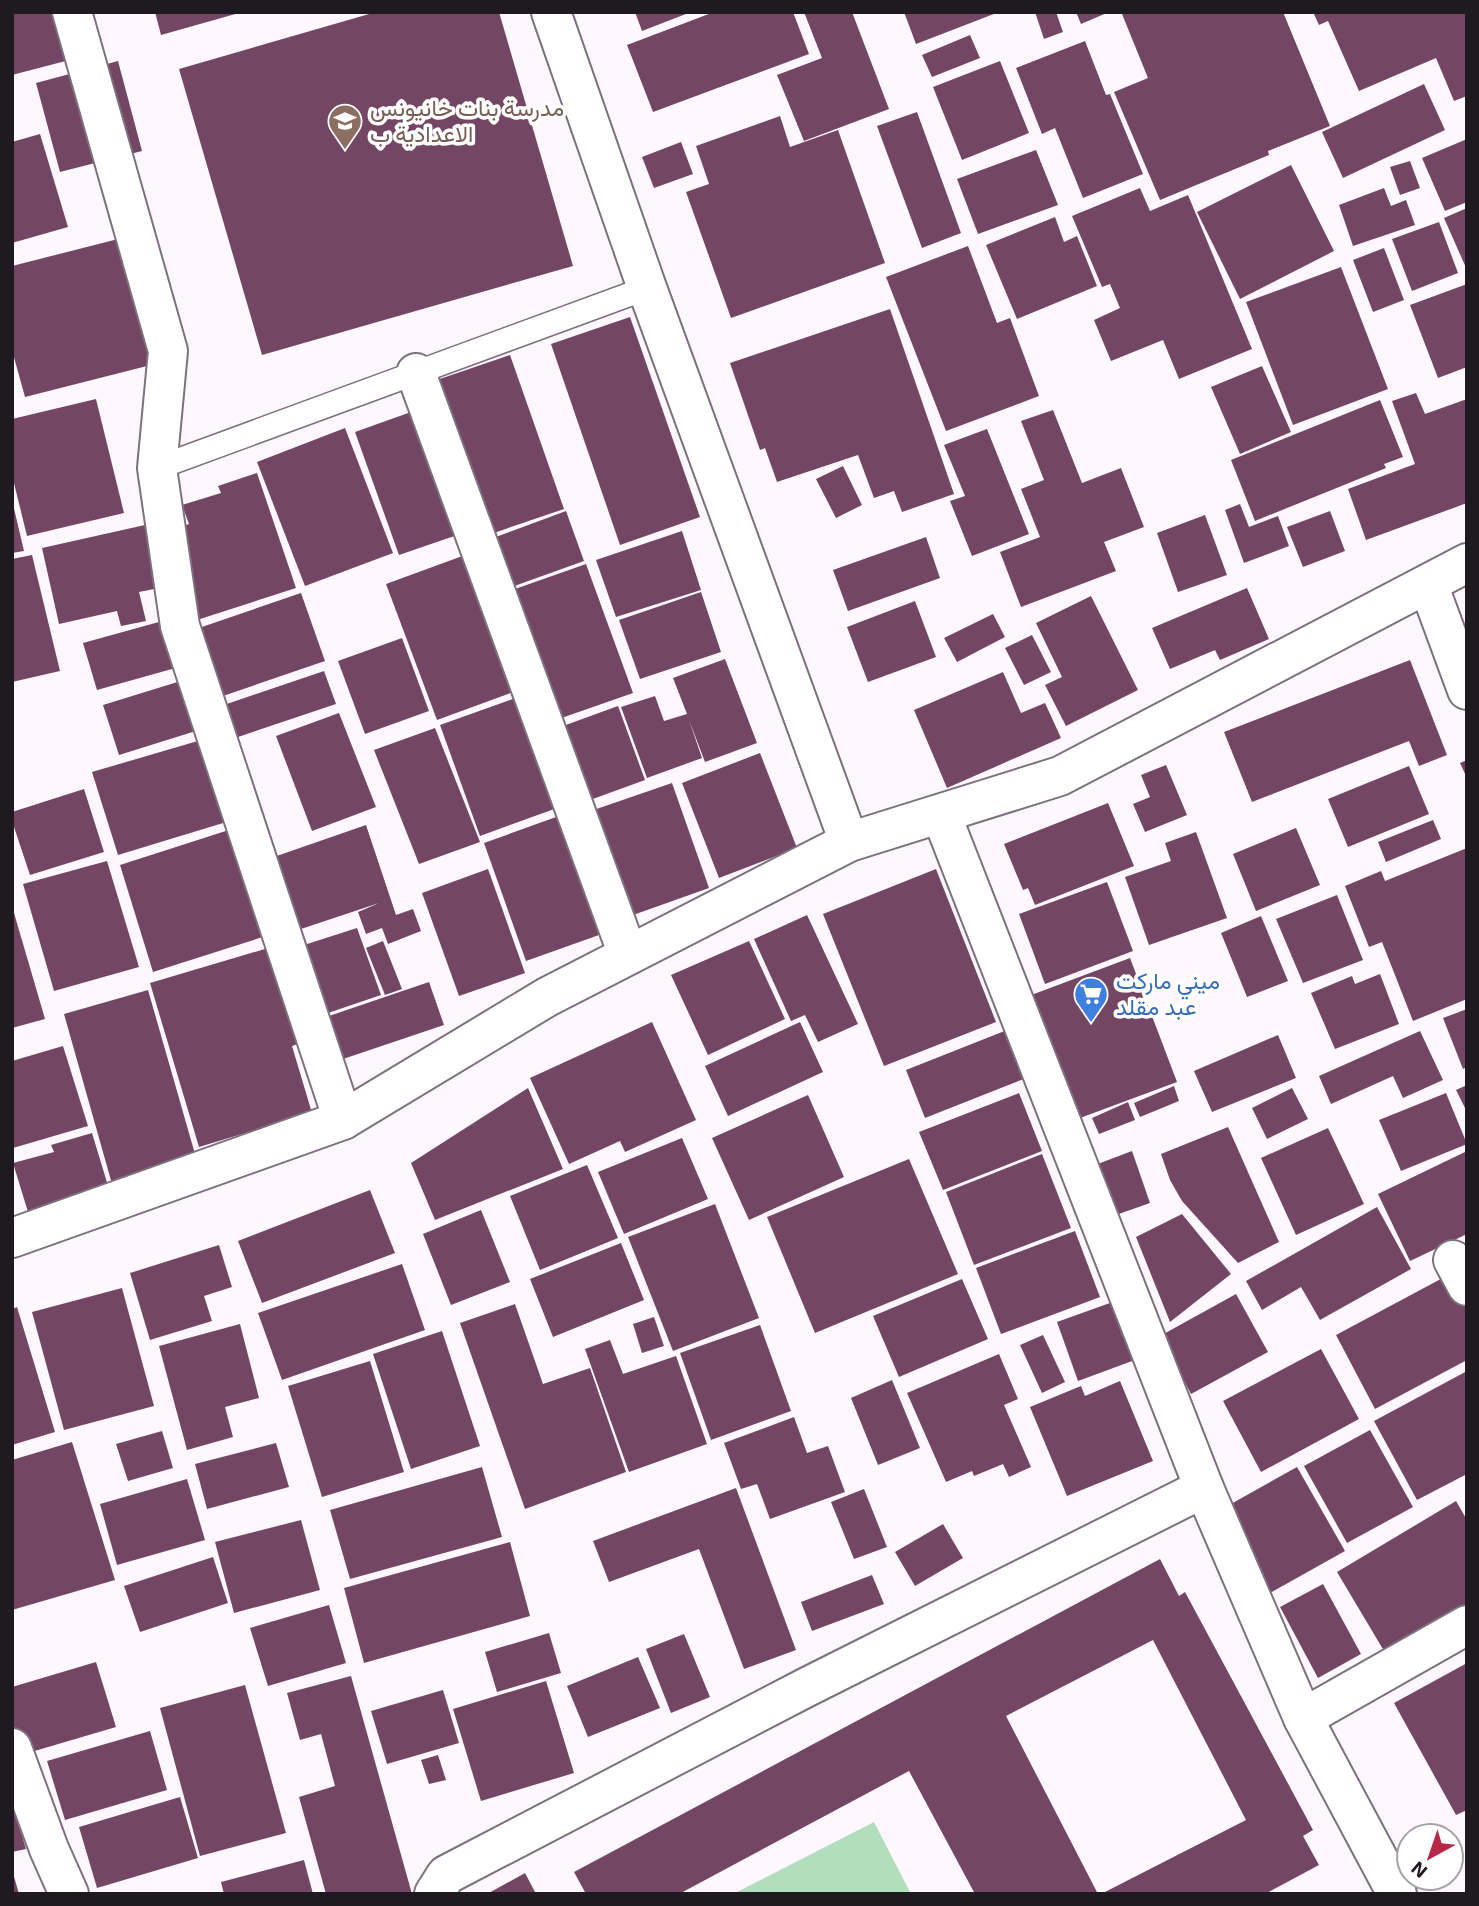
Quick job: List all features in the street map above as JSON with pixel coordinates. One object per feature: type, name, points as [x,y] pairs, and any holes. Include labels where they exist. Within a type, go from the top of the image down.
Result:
[{"type":"street","points":[[72,12],[168,351],[157,468],[180,626],[343,1120]]},
{"type":"street","points":[[551,12],[647,288],[849,842]]},
{"type":"street","points":[[416,373],[628,956]]},
{"type":"street","points":[[12,1238],[343,1120],[547,997],[849,842],[1060,776],[1467,563]]},
{"type":"street","points":[[1428,584],[1467,690]]},
{"type":"street","points":[[941,814],[1204,1488],[1303,1718],[1397,1894]]},
{"type":"street","points":[[434,1894],[446,1875],[807,1687],[1204,1488]]},
{"type":"street","points":[[1303,1718],[1467,1625]]},
{"type":"street","points":[[12,1748],[49,1849],[69,1894]]},
{"type":"lane","points":[[157,468],[647,288]]},
{"type":"green space","points":[[874,1822],[911,1894],[733,1894]]},
{"type":"building","points":[[12,12],[89,12],[100,52],[12,75]]},
{"type":"building","points":[[155,12],[239,12],[239,13],[161,35]]},
{"type":"building","name":"مدرسة بنات خانيونس الاعدادية ب","points":[[376,12],[499,12],[573,266],[262,355],[179,69]]},
{"type":"building","points":[[635,12],[691,12],[642,31]]},
{"type":"building","points":[[714,12],[793,12],[809,54],[653,112],[627,45]]},
{"type":"building","points":[[804,12],[852,12],[889,109],[804,141],[777,75],[822,58]]},
{"type":"building","points":[[904,12],[999,12],[916,44]]},
{"type":"building","points":[[1035,12],[1056,12],[1063,32],[1044,39]]},
{"type":"building","points":[[1076,12],[1109,12],[1081,24]]},
{"type":"building","points":[[1283,12],[1330,126],[1268,151],[1269,155],[1160,200],[1114,92],[1148,78],[1122,14]]},
{"type":"building","points":[[1313,12],[1467,12],[1467,96],[1454,101],[1436,58],[1359,91],[1328,21],[1319,25]]},
{"type":"building","points":[[970,35],[980,58],[932,77],[922,55]]},
{"type":"building","points":[[1085,41],[1106,95],[1110,94],[1143,174],[1083,198],[1055,128],[1042,134],[1016,68]]},
{"type":"building","points":[[118,61],[142,151],[60,172],[36,83]]},
{"type":"building","points":[[1000,61],[1029,133],[962,160],[933,87]]},
{"type":"building","points":[[1424,84],[1445,130],[1343,178],[1322,132]]},
{"type":"building","points":[[917,112],[961,233],[922,248],[877,126]]},
{"type":"building","points":[[780,116],[790,147],[838,130],[885,263],[731,318],[686,192],[709,184],[696,146]]},
{"type":"building","points":[[40,134],[68,227],[12,243],[12,142]]},
{"type":"building","points":[[1467,139],[1467,202],[1445,211],[1422,158]]},
{"type":"building","points":[[681,142],[693,174],[654,188],[642,157]]},
{"type":"building","points":[[1036,150],[1058,205],[978,234],[957,179]]},
{"type":"building","points":[[1410,161],[1420,188],[1400,195],[1390,167]]},
{"type":"building","points":[[1291,165],[1334,251],[1240,299],[1197,212]]},
{"type":"building","points":[[1140,188],[1150,211],[1188,195],[1252,349],[1179,379],[1163,340],[1111,361],[1094,320],[1120,308],[1110,284],[1102,287],[1072,216]]},
{"type":"building","points":[[1384,188],[1391,206],[1406,200],[1415,225],[1353,246],[1339,205]]},
{"type":"building","points":[[1467,208],[1467,270],[1444,218]]},
{"type":"building","points":[[1055,217],[1064,242],[1077,236],[1097,286],[1017,319],[986,245]]},
{"type":"building","points":[[1439,222],[1458,273],[1412,291],[1392,239]]},
{"type":"building","points":[[130,236],[151,365],[25,397],[12,350],[12,266]]},
{"type":"building","points":[[968,246],[997,323],[1010,318],[1039,396],[946,431],[886,277]]},
{"type":"building","points":[[1384,248],[1404,300],[1373,312],[1353,260]]},
{"type":"building","points":[[1341,267],[1388,389],[1293,425],[1246,302]]},
{"type":"building","points":[[1467,284],[1467,367],[1438,378],[1410,305]]},
{"type":"building","points":[[890,309],[954,494],[902,512],[894,491],[874,498],[858,455],[777,482],[765,448],[760,450],[730,363]]},
{"type":"building","points":[[630,317],[700,517],[620,545],[551,344]]},
{"type":"building","points":[[510,355],[564,509],[482,537],[428,383]]},
{"type":"building","points":[[1262,366],[1291,432],[1240,454],[1211,387]]},
{"type":"building","points":[[1416,393],[1425,414],[1467,399],[1467,503],[1366,540],[1348,489],[1415,464],[1392,401]]},
{"type":"building","points":[[96,399],[124,513],[27,536],[12,475],[12,419]]},
{"type":"building","points":[[1380,400],[1403,457],[1384,464],[1386,468],[1255,521],[1231,460]]},
{"type":"building","points":[[425,407],[469,531],[399,555],[355,432]]},
{"type":"building","points":[[1053,410],[1082,483],[1121,468],[1144,527],[1104,542],[1116,571],[1021,607],[1000,552],[1040,537],[1021,489],[1044,480],[1021,421]]},
{"type":"building","points":[[345,428],[393,553],[305,586],[257,462]]},
{"type":"building","points":[[987,429],[1029,534],[972,556],[950,501],[965,496],[944,445]]},
{"type":"building","points":[[843,466],[862,505],[836,518],[816,479]]},
{"type":"building","points":[[257,473],[296,588],[197,620],[168,531],[189,524],[182,505],[221,493],[218,486]]},
{"type":"building","points":[[1240,504],[1249,527],[1278,516],[1289,546],[1244,563],[1225,510]]},
{"type":"building","points":[[12,505],[24,551],[12,553]]},
{"type":"building","points":[[566,511],[584,561],[503,590],[485,541]]},
{"type":"building","points":[[1330,511],[1345,551],[1303,567],[1287,527]]},
{"type":"building","points":[[1205,515],[1227,575],[1178,592],[1157,533]]},
{"type":"building","points":[[145,525],[159,588],[139,592],[146,621],[121,626],[117,611],[59,624],[42,548]]},
{"type":"building","points":[[682,531],[701,590],[616,617],[596,560]]},
{"type":"building","points":[[926,537],[940,578],[848,611],[833,570]]},
{"type":"building","points":[[476,551],[527,687],[437,720],[386,584]]},
{"type":"building","points":[[32,555],[60,671],[12,682],[12,559]]},
{"type":"building","points":[[586,564],[633,693],[550,722],[504,593]]},
{"type":"building","points":[[1247,588],[1269,639],[1220,660],[1215,650],[1170,669],[1152,628]]},
{"type":"building","points":[[701,592],[721,652],[640,679],[619,620]]},
{"type":"building","points":[[301,593],[325,661],[220,697],[196,629]]},
{"type":"building","points":[[1091,596],[1138,690],[1066,726],[1045,685],[1062,677],[1036,623]]},
{"type":"building","points":[[915,601],[936,657],[868,682],[847,627]]},
{"type":"building","points":[[993,614],[1005,637],[957,662],[944,638]]},
{"type":"building","points":[[166,620],[179,667],[97,690],[83,643]]},
{"type":"building","points":[[1032,635],[1051,672],[1024,685],[1005,648]]},
{"type":"building","points":[[402,638],[429,711],[365,734],[338,661]]},
{"type":"building","points":[[725,659],[757,743],[705,762],[689,720],[702,758],[647,778],[621,707],[655,696],[664,721],[687,714],[673,678]]},
{"type":"building","points":[[1410,660],[1447,755],[1419,766],[1409,741],[1252,802],[1224,732]]},
{"type":"building","points":[[324,671],[336,704],[229,740],[218,707]]},
{"type":"building","points":[[1003,672],[1021,713],[1045,703],[1061,738],[947,788],[914,710]]},
{"type":"building","points":[[184,680],[199,730],[119,755],[103,705]]},
{"type":"building","points":[[527,694],[568,804],[480,836],[440,725]]},
{"type":"building","points":[[618,706],[645,780],[579,804],[552,730]]},
{"type":"building","points":[[339,713],[376,807],[312,831],[276,736]]},
{"type":"building","points":[[435,728],[480,842],[419,864],[374,750]]},
{"type":"building","points":[[208,738],[233,820],[118,855],[92,772]]},
{"type":"building","points":[[760,753],[797,848],[719,878],[682,783]]},
{"type":"building","points":[[1467,760],[1467,778],[1460,763]]},
{"type":"building","points":[[1166,765],[1187,815],[1145,832],[1133,804],[1150,797],[1141,775]]},
{"type":"building","points":[[1409,766],[1429,814],[1348,847],[1328,799]]},
{"type":"building","points":[[672,783],[709,888],[619,920],[582,814]]},
{"type":"building","points":[[84,789],[104,852],[30,875],[12,821],[12,812]]},
{"type":"building","points":[[1108,803],[1134,866],[1035,905],[1028,888],[1023,890],[1004,844]]},
{"type":"building","points":[[570,812],[613,930],[526,961],[484,843]]},
{"type":"building","points":[[1433,820],[1441,839],[1386,862],[1378,842]]},
{"type":"building","points":[[366,825],[396,915],[413,909],[421,931],[388,944],[382,928],[366,934],[358,912],[379,903],[295,931],[271,858]]},
{"type":"building","points":[[235,828],[269,935],[153,972],[120,865]]},
{"type":"building","points":[[1296,828],[1320,885],[1256,911],[1233,854]]},
{"type":"building","points":[[1196,832],[1227,918],[1149,945],[1125,877],[1171,861],[1165,843]]},
{"type":"building","points":[[1467,848],[1467,999],[1413,1021],[1382,942],[1369,947],[1345,886],[1381,871],[1385,881]]},
{"type":"building","points":[[107,861],[139,967],[54,991],[23,884]]},
{"type":"building","points":[[488,869],[525,973],[459,996],[422,893]]},
{"type":"building","points":[[936,869],[996,1022],[884,1066],[823,914]]},
{"type":"building","points":[[1107,882],[1133,951],[1045,984],[1019,914]]},
{"type":"building","points":[[1337,895],[1363,960],[1303,983],[1276,919]]},
{"type":"building","points":[[12,906],[45,1019],[12,1028]]},
{"type":"building","points":[[807,915],[858,1024],[818,1042],[805,1015],[791,1021],[754,939]]},
{"type":"building","points":[[1261,916],[1288,981],[1247,997],[1221,933]]},
{"type":"building","points":[[357,928],[381,995],[328,1013],[304,945]]},
{"type":"building","points":[[383,941],[402,989],[385,995],[366,948]]},
{"type":"building","points":[[749,941],[785,1019],[708,1055],[671,975]]},
{"type":"building","points":[[275,946],[304,1042],[292,1046],[312,1113],[199,1147],[150,983]]},
{"type":"building","name":"ميني ماركت عبد مقلد","points":[[1130,958],[1177,1082],[1080,1118],[1018,1000]]},
{"type":"building","points":[[1380,974],[1399,1024],[1335,1049],[1311,993],[1352,976],[1355,984]]},
{"type":"building","points":[[429,982],[444,1025],[343,1059],[329,1016]]},
{"type":"building","points":[[148,990],[197,1161],[112,1184],[64,1014]]},
{"type":"building","points":[[1467,1009],[1467,1067],[1463,1069],[1443,1018]]},
{"type":"building","points":[[652,1022],[696,1120],[625,1152],[620,1141],[569,1164],[530,1078]]},
{"type":"building","points":[[800,1022],[823,1072],[728,1116],[705,1066]]},
{"type":"building","points":[[1007,1030],[1026,1078],[925,1118],[906,1070]]},
{"type":"building","points":[[1420,1031],[1443,1080],[1403,1098],[1393,1076],[1331,1104],[1319,1076]]},
{"type":"building","points":[[1278,1035],[1296,1078],[1212,1112],[1194,1071]]},
{"type":"building","points":[[63,1046],[88,1126],[13,1148],[12,1061]]},
{"type":"building","points":[[1467,1085],[1467,1112],[1456,1090]]},
{"type":"building","points":[[1174,1086],[1179,1101],[1140,1117],[1134,1103]]},
{"type":"building","points":[[528,1088],[563,1169],[435,1220],[411,1163]]},
{"type":"building","points":[[1292,1088],[1308,1119],[1267,1139],[1252,1108]]},
{"type":"building","points":[[1019,1093],[1042,1151],[943,1190],[919,1132]]},
{"type":"building","points":[[1446,1093],[1467,1144],[1401,1171],[1379,1120]]},
{"type":"building","points":[[808,1095],[844,1177],[749,1220],[712,1138]]},
{"type":"building","points":[[1128,1102],[1135,1120],[1099,1134],[1092,1118]]},
{"type":"building","points":[[1228,1127],[1279,1242],[1238,1263],[1182,1201],[1170,1180],[1161,1154]]},
{"type":"building","points":[[1328,1128],[1364,1204],[1296,1235],[1261,1158]]},
{"type":"building","points":[[92,1133],[109,1189],[28,1212],[13,1163],[54,1152],[51,1145]]},
{"type":"building","points":[[682,1138],[708,1199],[624,1234],[598,1172]]},
{"type":"building","points":[[1132,1151],[1150,1203],[1113,1216],[1095,1165]]},
{"type":"building","points":[[1467,1151],[1467,1234],[1410,1261],[1378,1194]]},
{"type":"building","points":[[1042,1154],[1071,1228],[974,1265],[946,1192]]},
{"type":"building","points":[[909,1159],[958,1274],[815,1333],[767,1217]]},
{"type":"building","points":[[587,1165],[618,1238],[540,1270],[510,1196]]},
{"type":"building","points":[[370,1190],[395,1253],[262,1303],[238,1241]]},
{"type":"building","points":[[715,1204],[759,1318],[673,1351],[628,1237]]},
{"type":"building","points":[[1377,1207],[1411,1269],[1320,1320],[1301,1287],[1262,1310],[1246,1281]]},
{"type":"building","points":[[481,1210],[510,1282],[451,1305],[423,1234]]},
{"type":"building","points":[[1182,1214],[1231,1274],[1170,1322],[1136,1237]]},
{"type":"building","points":[[1075,1231],[1100,1297],[1001,1334],[976,1268]]},
{"type":"building","points":[[621,1243],[644,1300],[553,1337],[530,1279]]},
{"type":"building","points":[[219,1245],[232,1287],[204,1296],[212,1321],[150,1340],[130,1273]]},
{"type":"building","points":[[402,1264],[425,1330],[282,1380],[258,1313]]},
{"type":"building","points":[[1452,1273],[1467,1300],[1467,1360],[1375,1409],[1336,1335]]},
{"type":"building","points":[[962,1279],[988,1339],[899,1377],[873,1316]]},
{"type":"building","points":[[122,1288],[154,1406],[64,1430],[32,1312]]},
{"type":"building","points":[[1236,1294],[1268,1352],[1191,1394],[1160,1336]]},
{"type":"building","points":[[1121,1299],[1143,1357],[1078,1381],[1057,1322]]},
{"type":"building","points":[[515,1304],[543,1384],[590,1368],[626,1472],[525,1509],[460,1323]]},
{"type":"building","points":[[17,1307],[55,1432],[12,1445],[12,1309]]},
{"type":"building","points":[[654,1317],[664,1346],[642,1353],[633,1324]]},
{"type":"building","points":[[240,1324],[259,1398],[225,1407],[233,1437],[187,1450],[159,1346]]},
{"type":"building","points":[[760,1325],[791,1411],[711,1440],[680,1353]]},
{"type":"building","points":[[442,1331],[480,1446],[411,1469],[373,1354]]},
{"type":"building","points":[[1043,1335],[1065,1382],[1042,1393],[1020,1345]]},
{"type":"building","points":[[610,1340],[623,1374],[676,1356],[707,1444],[629,1472],[585,1349]]},
{"type":"building","points":[[1321,1349],[1359,1419],[1261,1472],[1223,1401]]},
{"type":"building","points":[[999,1354],[1018,1399],[1004,1405],[1031,1467],[1009,1477],[1003,1464],[974,1476],[972,1471],[946,1482],[907,1393]]},
{"type":"building","points":[[370,1361],[404,1472],[322,1497],[288,1386]]},
{"type":"building","points":[[1467,1371],[1467,1474],[1417,1500],[1374,1421]]},
{"type":"building","points":[[892,1380],[920,1448],[878,1465],[851,1398]]},
{"type":"building","points":[[1120,1381],[1153,1461],[1067,1496],[1030,1407],[1081,1386],[1085,1396]]},
{"type":"building","points":[[794,1417],[807,1453],[828,1446],[845,1492],[770,1519],[757,1484],[741,1489],[724,1443]]},
{"type":"building","points":[[1370,1430],[1413,1507],[1347,1543],[1304,1466]]},
{"type":"building","points":[[162,1431],[173,1468],[128,1481],[116,1444]]},
{"type":"building","points":[[72,1442],[115,1580],[12,1610],[12,1460]]},
{"type":"building","points":[[276,1443],[289,1487],[207,1509],[195,1464]]},
{"type":"building","points":[[482,1467],[502,1537],[350,1579],[330,1510]]},
{"type":"building","points":[[1297,1467],[1345,1551],[1270,1593],[1222,1509]]},
{"type":"building","points":[[187,1479],[205,1540],[117,1565],[100,1504]]},
{"type":"building","points":[[736,1488],[796,1650],[744,1669],[699,1549],[609,1582],[593,1541]]},
{"type":"building","points":[[864,1489],[887,1547],[854,1559],[831,1502]]},
{"type":"building","points":[[1456,1501],[1467,1520],[1467,1615],[1390,1661],[1337,1572]]},
{"type":"building","points":[[301,1520],[320,1590],[234,1613],[215,1542]]},
{"type":"building","points":[[943,1524],[963,1558],[915,1586],[895,1552]]},
{"type":"building","points":[[510,1542],[530,1616],[364,1663],[344,1588]]},
{"type":"building","points":[[213,1557],[228,1603],[140,1632],[124,1586]]},
{"type":"building","points":[[1160,1559],[1179,1596],[1185,1592],[1313,1830],[1303,1836],[1319,1865],[1265,1894],[1101,1894],[1246,1820],[1153,1640],[1006,1716],[1098,1894],[975,1894],[909,1771],[679,1894],[586,1894],[574,1872]]},
{"type":"building","points":[[872,1575],[884,1604],[812,1631],[801,1602]]},
{"type":"building","points":[[1323,1584],[1361,1654],[1318,1678],[1280,1607]]},
{"type":"building","points":[[329,1605],[346,1663],[268,1686],[250,1628]]},
{"type":"building","points":[[549,1633],[561,1673],[497,1692],[485,1652]]},
{"type":"building","points":[[684,1634],[710,1697],[671,1713],[646,1649]]},
{"type":"building","points":[[638,1657],[660,1708],[588,1737],[567,1686]]},
{"type":"building","points":[[96,1662],[116,1727],[21,1755],[12,1729],[12,1687]]},
{"type":"building","points":[[1467,1663],[1467,1810],[1456,1815],[1394,1703]]},
{"type":"building","points":[[351,1676],[412,1894],[326,1894],[299,1797],[335,1786],[321,1734],[300,1740],[287,1693]]},
{"type":"building","points":[[546,1681],[574,1773],[481,1801],[453,1709]]},
{"type":"building","points":[[245,1685],[286,1833],[200,1856],[160,1708]]},
{"type":"building","points":[[443,1690],[459,1743],[387,1764],[371,1711]]},
{"type":"building","points":[[150,1731],[167,1790],[65,1820],[47,1761]]},
{"type":"building","points":[[438,1755],[446,1780],[429,1784],[421,1760]]},
{"type":"building","points":[[180,1797],[198,1858],[97,1888],[79,1827]]},
{"type":"building","points":[[12,1801],[26,1849],[12,1852]]},
{"type":"building","points":[[304,1860],[313,1894],[224,1894],[221,1882]]},
{"type":"building","points":[[13,1873],[19,1894],[12,1894]]},
{"type":"building","points":[[525,1873],[536,1894],[487,1894]]},
{"type":"place","name":"مدرسة بنات خانيونس الاعدادية ب","points":[[345,151]]},
{"type":"place","name":"ميني ماركت عبد مقلد","points":[[1091,1024]]}]
